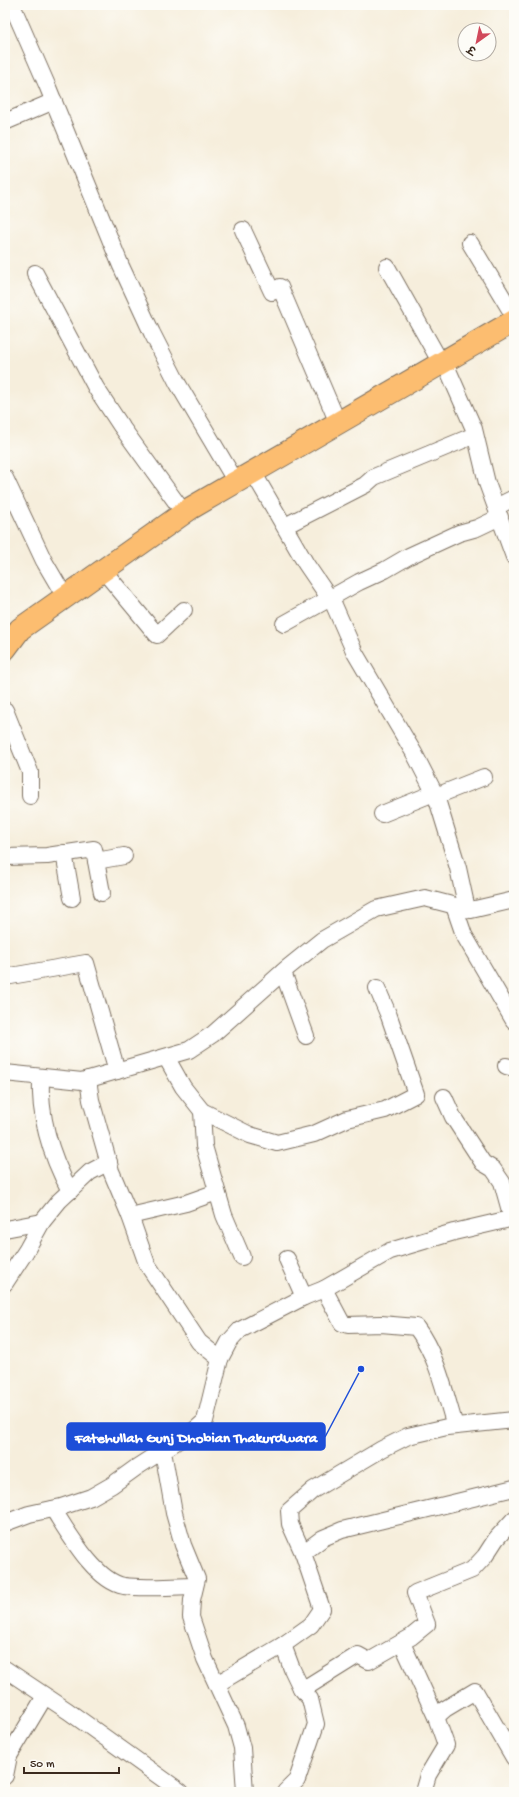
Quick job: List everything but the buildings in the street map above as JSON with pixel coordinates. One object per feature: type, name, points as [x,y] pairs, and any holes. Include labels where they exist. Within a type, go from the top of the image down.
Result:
[{"type":"highway","points":[[5,649],[20,629],[184,513],[514,321]]},
{"type":"street","points":[[12,5],[54,101],[121,266],[152,333],[178,384],[244,477],[285,526],[306,564],[334,605],[355,653],[414,753],[435,795],[458,868],[460,907],[464,935],[514,1021]]},
{"type":"street","points":[[5,122],[54,101]]},
{"type":"street","points":[[243,230],[272,292],[280,287],[338,423]]},
{"type":"street","points":[[470,243],[514,316]]},
{"type":"street","points":[[387,267],[442,362],[475,435],[487,483],[514,557]]},
{"type":"street","points":[[35,273],[96,388],[184,513]]},
{"type":"street","points":[[285,526],[365,485],[374,477],[475,435]]},
{"type":"street","points":[[5,478],[44,561],[65,597]]},
{"type":"street","points":[[284,624],[329,598],[385,570],[409,556],[458,533],[477,528],[514,498]]},
{"type":"street","points":[[103,570],[156,635],[184,610]]},
{"type":"street","points":[[5,710],[30,772],[30,796]]},
{"type":"street","points":[[382,814],[484,777]]},
{"type":"street","points":[[5,857],[46,856],[94,849],[102,893]]},
{"type":"street","points":[[64,853],[72,898]]},
{"type":"street","points":[[96,861],[124,856]]},
{"type":"street","points":[[5,1073],[82,1081],[189,1050],[213,1034],[283,972],[322,940],[376,909],[426,898],[472,910],[514,900]]},
{"type":"street","points":[[5,977],[86,963],[117,1071]]},
{"type":"street","points":[[283,972],[306,1036]]},
{"type":"street","points":[[166,1057],[183,1086],[202,1111],[250,1135],[277,1143],[314,1134],[347,1119],[385,1110],[416,1094],[389,1016],[377,988]]},
{"type":"street","points":[[41,1077],[40,1095],[43,1118],[54,1159],[70,1191]]},
{"type":"street","points":[[88,1079],[91,1100],[109,1162],[147,1264],[199,1342],[220,1359]]},
{"type":"street","points":[[5,1523],[29,1514],[91,1497],[112,1485],[160,1451],[196,1429],[205,1421],[220,1359],[229,1342],[240,1330],[304,1297],[324,1289],[390,1251],[454,1232],[513,1218],[502,1182],[493,1169],[483,1163],[453,1117],[444,1097]]},
{"type":"street","points":[[202,1111],[204,1146],[224,1215],[242,1257]]},
{"type":"street","points":[[5,1283],[26,1251],[42,1222],[70,1191],[90,1172],[109,1162]]},
{"type":"street","points":[[130,1216],[179,1205],[217,1192]]},
{"type":"street","points":[[5,1229],[42,1222]]},
{"type":"street","points":[[287,1259],[304,1297]]},
{"type":"street","points":[[324,1289],[342,1323],[348,1325],[381,1324],[416,1327],[421,1334],[441,1378],[455,1426]]},
{"type":"street","points":[[217,1684],[283,1646],[311,1625],[322,1608],[303,1553],[290,1524],[289,1511],[299,1500],[382,1449],[408,1436],[455,1426],[514,1420]]},
{"type":"street","points":[[160,1451],[164,1457],[174,1513],[183,1545],[196,1579],[191,1617],[205,1659],[236,1726],[242,1748],[245,1792]]},
{"type":"street","points":[[303,1553],[323,1538],[342,1530],[514,1488]]},
{"type":"street","points":[[52,1508],[93,1568],[122,1586],[195,1586]]},
{"type":"street","points":[[301,1688],[310,1685],[358,1654],[370,1661],[402,1643],[427,1624],[415,1593],[472,1570],[514,1519]]},
{"type":"street","points":[[402,1643],[436,1717],[446,1745],[428,1775],[423,1792]]},
{"type":"street","points":[[283,1646],[301,1688],[310,1700],[316,1724],[297,1780],[285,1792]]},
{"type":"street","points":[[5,1669],[181,1792]]},
{"type":"street","points":[[436,1717],[445,1709],[475,1691],[514,1758]]},
{"type":"street","points":[[5,1776],[7,1757],[45,1696]]},
{"type":"place","name":"Fatehullah Gunj Dhobian Thakurdwara","points":[[361,1369]]}]
